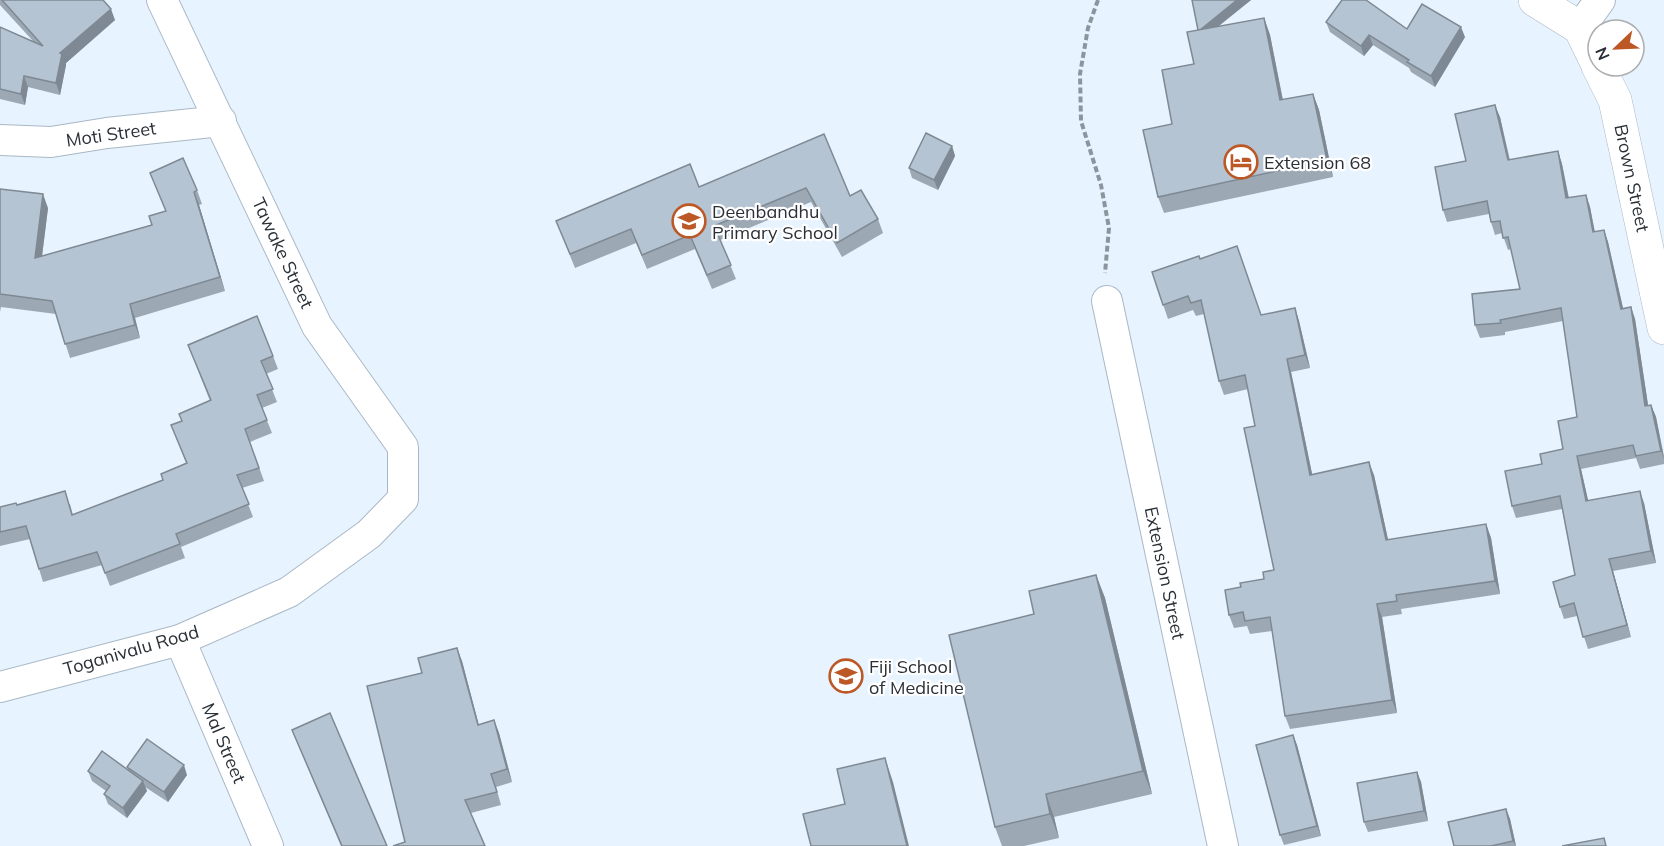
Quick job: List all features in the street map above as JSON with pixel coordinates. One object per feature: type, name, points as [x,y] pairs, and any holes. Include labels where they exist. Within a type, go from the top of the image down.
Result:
[{"type":"main road","points":[[1535,0],[1580,28]]},
{"type":"main road","name":"Brown Street","points":[[1580,28],[1586,41]]},
{"type":"main road","name":"Brown Street","points":[[1604,78],[1615,100],[1664,328]]},
{"type":"street","name":"Tawake Street","points":[[162,0],[317,326],[403,447],[403,499]]},
{"type":"street","points":[[1580,28],[1600,0]]},
{"type":"street","name":"Moti Street","points":[[0,140],[51,142],[107,133],[221,122]]},
{"type":"street","name":"Extension Street","points":[[1107,301],[1223,846]]},
{"type":"street","name":"Toganivalu Road","points":[[0,687],[180,640],[289,592],[369,534],[403,499]]},
{"type":"street","name":"Mal Street","points":[[180,640],[268,846]]},
{"type":"path","points":[[1098,0],[1088,28],[1080,74],[1081,121],[1101,185],[1109,228],[1104,278],[1107,301]]},
{"type":"building","points":[[2,0],[103,0],[111,9],[60,53],[62,54],[56,83],[24,76],[21,94],[0,89],[0,27],[43,46]]},
{"type":"building","points":[[1192,0],[1237,0],[1198,30]]},
{"type":"building","points":[[1342,0],[1366,0],[1407,29],[1422,4],[1461,27],[1431,76],[1369,35],[1361,46],[1326,22]]},
{"type":"building","points":[[1264,18],[1280,100],[1313,94],[1327,160],[1158,197],[1143,130],[1172,124],[1162,70],[1194,64],[1187,32]]},
{"type":"building","points":[[1495,105],[1508,160],[1558,151],[1566,198],[1586,195],[1593,232],[1604,230],[1621,309],[1631,307],[1645,406],[1651,405],[1661,451],[1636,456],[1633,445],[1577,456],[1586,501],[1640,491],[1651,551],[1609,559],[1627,625],[1583,637],[1574,603],[1560,607],[1553,582],[1575,575],[1560,496],[1512,506],[1505,471],[1542,464],[1540,454],[1563,449],[1558,421],[1577,417],[1561,308],[1500,320],[1501,323],[1475,325],[1472,294],[1520,289],[1508,237],[1503,238],[1500,221],[1491,222],[1487,201],[1443,210],[1435,167],[1466,161],[1455,114]]},
{"type":"building","points":[[926,133],[952,146],[934,180],[909,168]]},
{"type":"building","points":[[824,134],[850,196],[861,190],[878,219],[837,243],[806,188],[714,226],[731,265],[707,275],[690,235],[642,255],[631,229],[570,254],[556,221],[690,164],[699,187]]},
{"type":"building","points":[[183,158],[197,190],[194,192],[220,277],[130,304],[135,325],[65,344],[52,301],[0,294],[0,189],[43,194],[35,258],[152,225],[149,216],[166,211],[150,173]]},
{"type":"building","points":[[1237,246],[1261,315],[1295,308],[1305,355],[1287,359],[1310,475],[1369,462],[1386,540],[1486,524],[1495,581],[1396,595],[1397,601],[1377,604],[1392,700],[1285,716],[1270,617],[1245,621],[1243,612],[1229,615],[1225,590],[1241,587],[1240,583],[1264,579],[1263,572],[1274,570],[1244,428],[1255,426],[1245,375],[1219,381],[1201,300],[1191,303],[1188,296],[1163,305],[1152,272]]},
{"type":"building","points":[[257,316],[273,356],[261,361],[273,389],[257,395],[267,420],[245,429],[259,468],[237,475],[249,504],[176,534],[180,544],[105,573],[97,552],[39,569],[26,526],[0,532],[0,507],[16,503],[17,505],[65,491],[72,515],[163,480],[161,474],[187,463],[171,425],[182,421],[179,414],[211,400],[188,345]]},
{"type":"building","points":[[1096,575],[1143,771],[1046,794],[1050,814],[995,827],[949,635],[1034,614],[1029,591]]},
{"type":"building","points":[[457,648],[478,725],[494,720],[507,769],[491,774],[497,792],[465,800],[485,846],[393,846],[405,842],[367,686],[422,673],[418,658]]},
{"type":"building","points":[[330,713],[387,846],[342,846],[292,730]]},
{"type":"building","points":[[1293,735],[1317,826],[1280,835],[1256,745]]},
{"type":"building","points":[[147,739],[184,765],[164,792],[127,767]]},
{"type":"building","points":[[102,751],[143,781],[123,808],[104,794],[110,786],[88,771]]},
{"type":"building","points":[[885,758],[907,846],[811,846],[803,814],[845,804],[837,769]]},
{"type":"building","points":[[1417,772],[1424,811],[1364,822],[1357,783]]},
{"type":"building","points":[[1506,809],[1513,841],[1491,846],[1454,846],[1448,822]]},
{"type":"building","points":[[1604,838],[1606,846],[1562,846]]},
{"type":"place","name":"Extension 68","points":[[1241,162]]},
{"type":"place","name":"Deenbandhu Primary School","points":[[689,221]]},
{"type":"place","name":"Fiji School of Medicine","points":[[846,676]]}]
